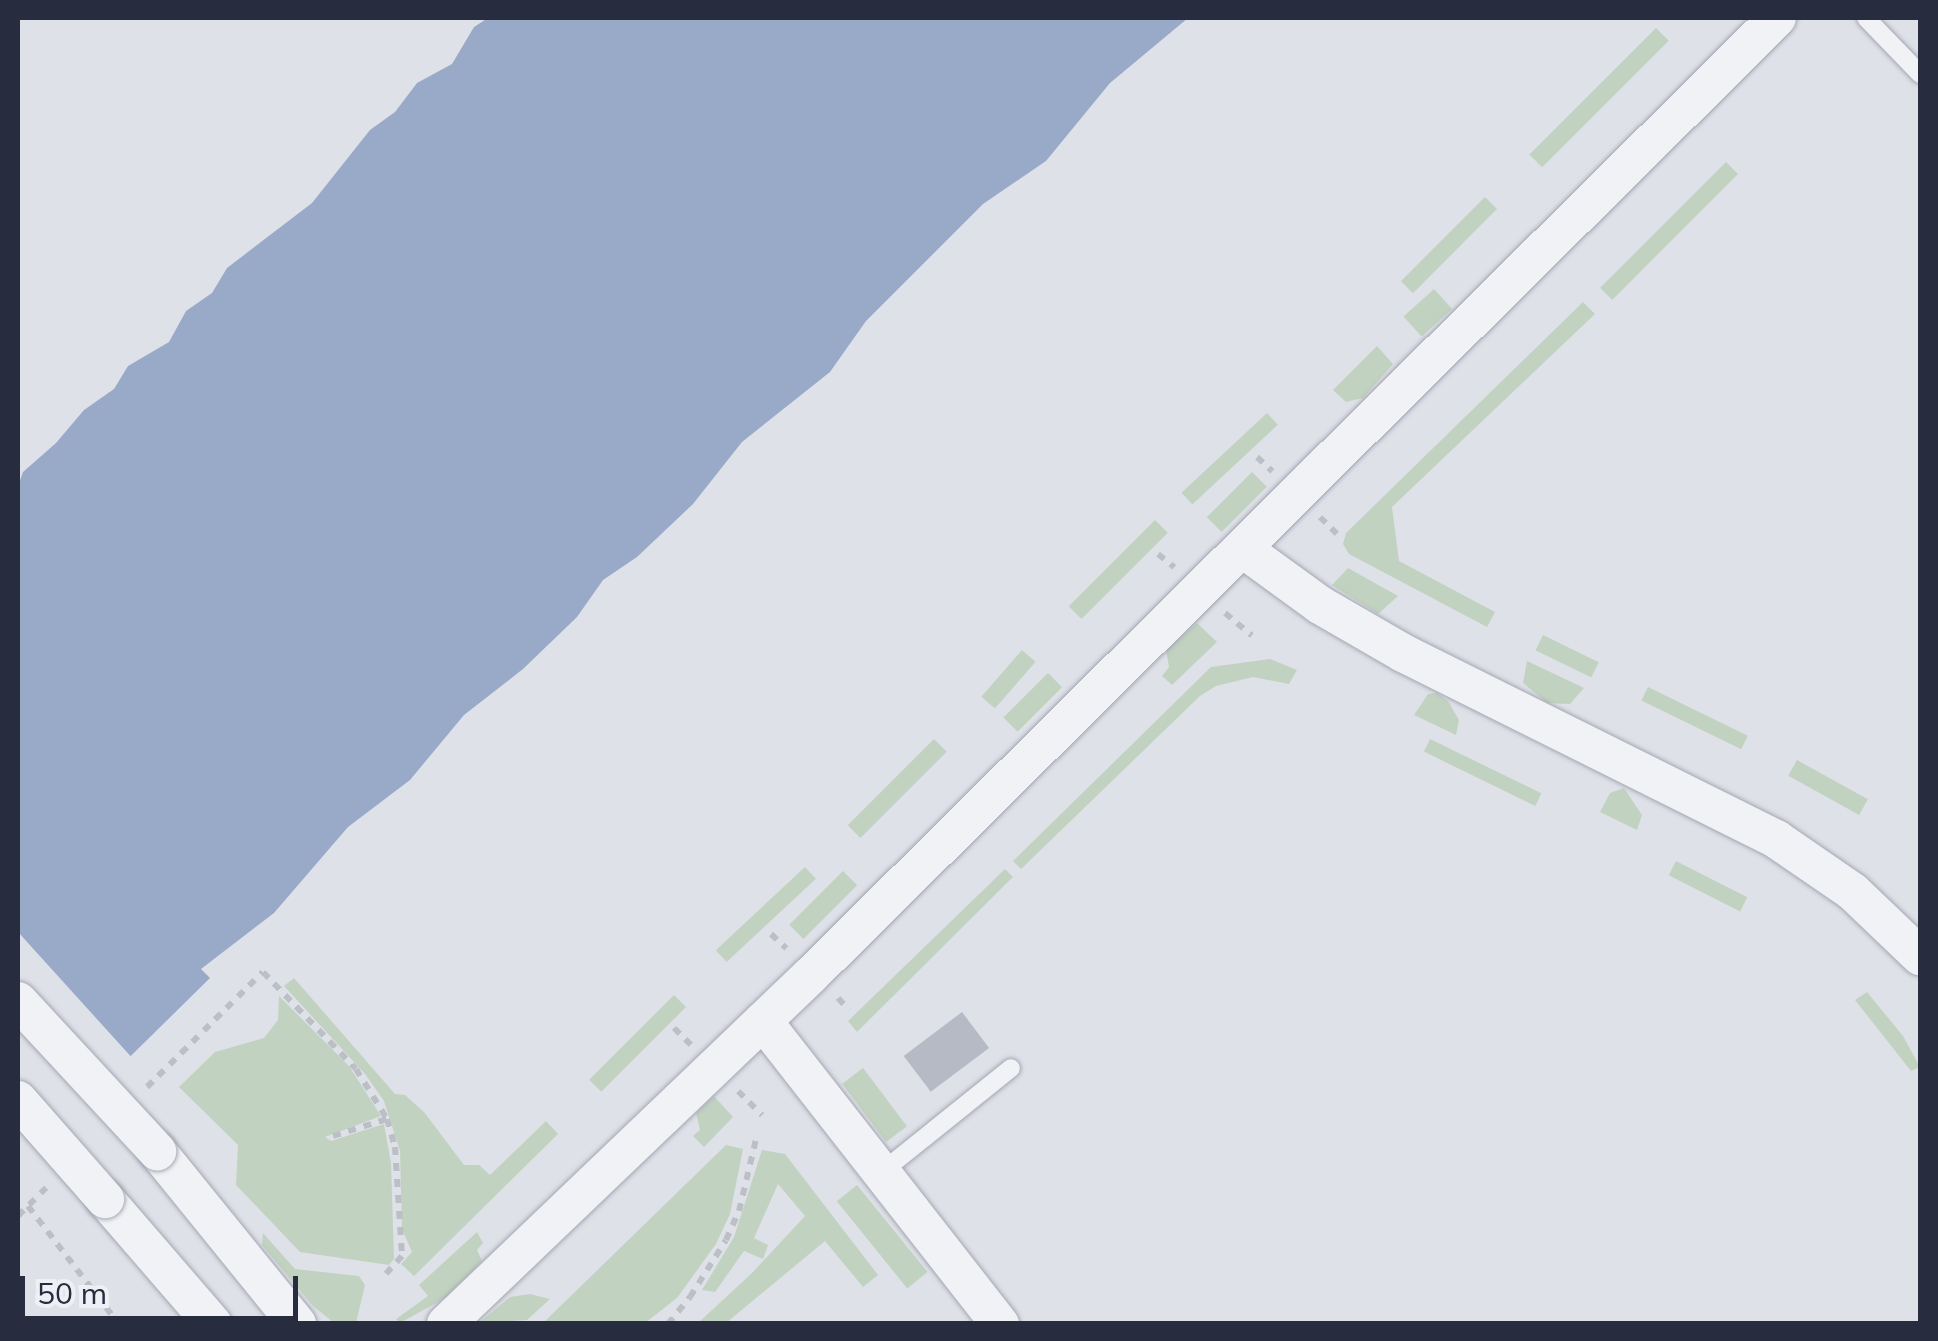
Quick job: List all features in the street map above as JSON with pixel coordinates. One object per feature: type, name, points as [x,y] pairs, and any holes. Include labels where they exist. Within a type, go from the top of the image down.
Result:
[{"type":"street","points":[[445,1322],[763,1021],[1778,18]]},
{"type":"street","points":[[1243,549],[1320,606],[1403,653],[1776,839],[1853,892],[1920,956]]},
{"type":"street","points":[[18,1001],[157,1151],[297,1324]]},
{"type":"street","points":[[763,1021],[1000,1324]]},
{"type":"street","points":[[18,1100],[212,1324]]},
{"type":"lane","points":[[1866,18],[1920,74]]},
{"type":"lane","points":[[883,1171],[1012,1068]]},
{"type":"path","points":[[1213,602],[1252,636]]},
{"type":"path","points":[[138,1096],[263,972],[356,1069],[387,1119],[394,1147],[402,1256],[386,1274]]},
{"type":"path","points":[[730,1083],[762,1115]]},
{"type":"path","points":[[333,1136],[387,1119]]},
{"type":"path","points":[[668,1324],[690,1298],[726,1240],[739,1212],[757,1134]]},
{"type":"path","points":[[18,1216],[55,1178]]},
{"type":"path","points":[[27,1206],[119,1324]]},
{"type":"green space","points":[[1656,28],[1669,41],[1542,167],[1529,155]]},
{"type":"green space","points":[[1726,162],[1738,174],[1612,300],[1600,288]]},
{"type":"green space","points":[[1485,197],[1497,209],[1413,293],[1401,281]]},
{"type":"green space","points":[[1434,289],[1452,309],[1422,336],[1404,316]]},
{"type":"green space","points":[[1583,302],[1595,314],[1392,507],[1399,561],[1495,612],[1487,627],[1349,554],[1343,544],[1346,533]]},
{"type":"green space","points":[[1377,346],[1393,364],[1363,398],[1346,402],[1333,390]]},
{"type":"green space","points":[[1267,413],[1278,425],[1192,504],[1181,493]]},
{"type":"green space","points":[[1252,472],[1267,487],[1222,532],[1207,517]]},
{"type":"green space","points":[[1155,520],[1168,533],[1081,619],[1069,606]]},
{"type":"green space","points":[[1348,568],[1398,596],[1378,614],[1332,585]]},
{"type":"green space","points":[[1197,623],[1217,642],[1172,685],[1162,676],[1169,667],[1166,650]]},
{"type":"green space","points":[[1543,635],[1599,662],[1591,677],[1536,650]]},
{"type":"green space","points":[[1022,650],[1036,662],[995,709],[981,697]]},
{"type":"green space","points":[[1270,659],[1297,670],[1289,684],[1253,677],[1216,686],[1200,696],[1021,869],[1013,861],[1211,667]]},
{"type":"green space","points":[[1527,661],[1584,688],[1570,704],[1547,703],[1523,683]]},
{"type":"green space","points":[[1048,673],[1062,687],[1018,732],[1003,718]]},
{"type":"green space","points":[[1648,687],[1748,736],[1741,749],[1641,700]]},
{"type":"green space","points":[[1437,693],[1448,701],[1459,720],[1456,735],[1414,715],[1428,694]]},
{"type":"green space","points":[[934,739],[947,752],[860,838],[848,825]]},
{"type":"green space","points":[[1430,739],[1541,793],[1535,806],[1424,752]]},
{"type":"green space","points":[[1797,760],[1868,799],[1859,815],[1788,776]]},
{"type":"green space","points":[[1624,788],[1642,815],[1637,830],[1600,812],[1610,793]]},
{"type":"green space","points":[[1676,861],[1747,897],[1740,912],[1669,875]]},
{"type":"green space","points":[[805,867],[816,879],[727,962],[716,950]]},
{"type":"green space","points":[[1005,869],[1013,877],[857,1032],[848,1021]]},
{"type":"green space","points":[[843,871],[857,885],[803,939],[789,925]]},
{"type":"green space","points":[[294,978],[395,1094],[405,1095],[424,1112],[464,1165],[479,1165],[490,1175],[546,1121],[558,1134],[414,1276],[401,1264],[412,1252],[402,1229],[400,1151],[384,1101],[365,1074],[284,986]]},
{"type":"green space","points":[[1867,992],[1903,1036],[1920,1067],[1911,1071],[1855,1000]]},
{"type":"green space","points":[[674,995],[686,1007],[601,1092],[589,1080]]},
{"type":"green space","points":[[279,996],[349,1066],[381,1116],[325,1137],[331,1141],[384,1124],[391,1163],[394,1259],[389,1265],[300,1252],[236,1185],[238,1145],[179,1087],[215,1052],[264,1038],[278,1020]]},
{"type":"green space","points":[[863,1068],[907,1126],[886,1142],[842,1084]]},
{"type":"green space","points":[[714,1096],[733,1117],[704,1147],[693,1136],[700,1130],[696,1113]]},
{"type":"green space","points":[[726,1145],[743,1149],[730,1214],[716,1244],[677,1298],[645,1323],[543,1323]]},
{"type":"green space","points":[[762,1150],[785,1154],[878,1275],[863,1287],[825,1241],[726,1323],[698,1323],[752,1273],[805,1216],[778,1184],[754,1238],[768,1245],[763,1259],[744,1251],[715,1292],[702,1290],[734,1237]]},
{"type":"green space","points":[[857,1185],[927,1272],[907,1288],[837,1201]]},
{"type":"green space","points":[[477,1232],[483,1243],[477,1250],[482,1261],[445,1298],[400,1323],[396,1319],[428,1296],[419,1285]]},
{"type":"green space","points":[[263,1233],[295,1269],[359,1276],[365,1285],[356,1323],[334,1323],[313,1306],[262,1245]]},
{"type":"green space","points":[[530,1294],[550,1299],[527,1320],[479,1323],[510,1297]]},
{"type":"water","points":[[488,18],[1188,18],[1110,83],[1046,161],[983,204],[866,321],[830,372],[742,442],[693,504],[637,557],[603,580],[577,617],[523,669],[464,715],[410,780],[348,827],[274,913],[201,969],[210,978],[18,1167],[18,486],[23,472],[56,443],[84,410],[114,389],[128,366],[169,342],[186,311],[212,293],[227,268],[312,203],[370,130],[395,112],[417,83],[452,64],[474,27]]},
{"type":"pier","points":[[18,932],[134,1060],[21,1171],[18,1167]]},
{"type":"building","points":[[962,1012],[989,1048],[931,1092],[904,1056]]}]
